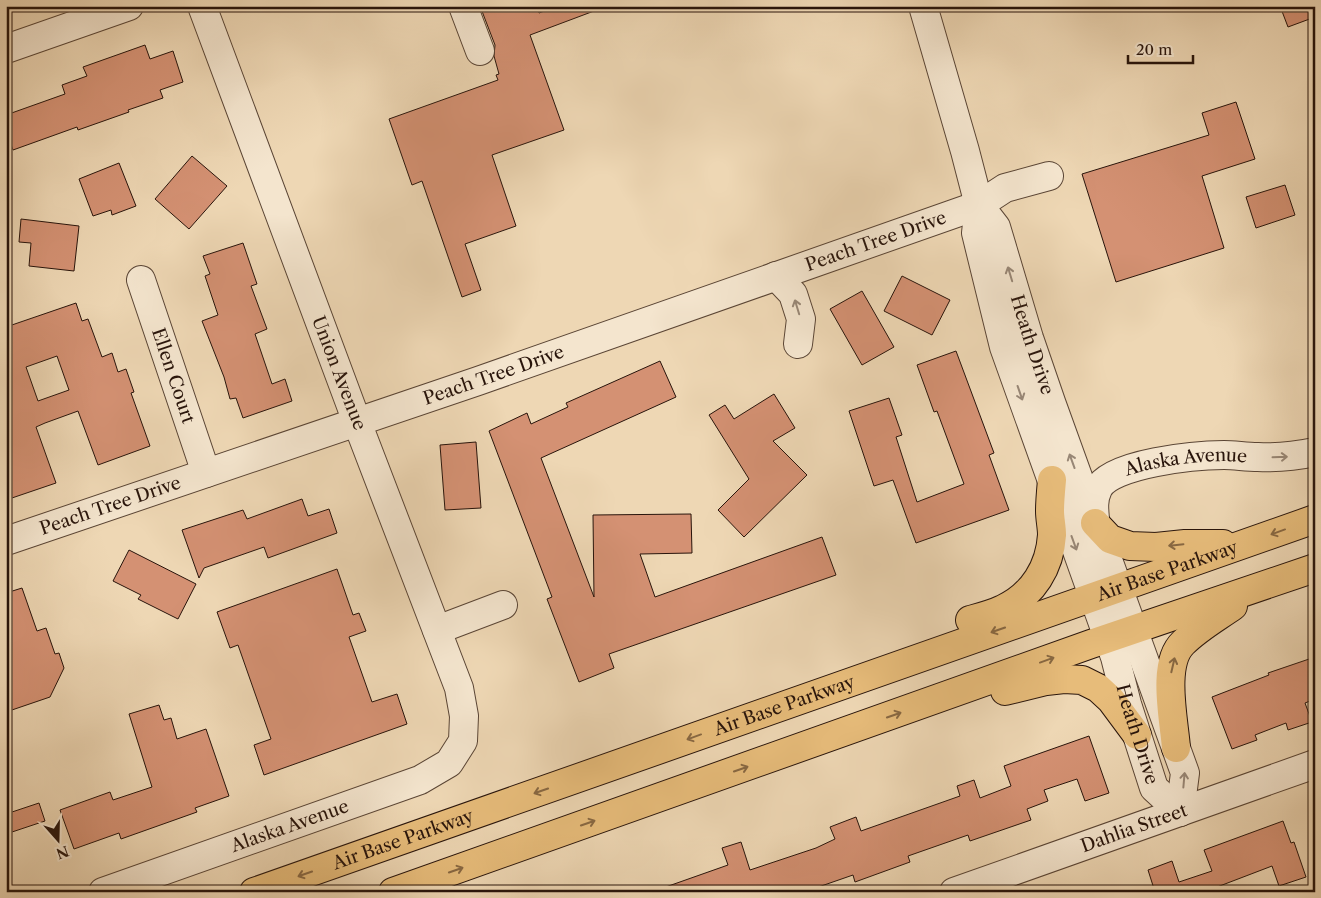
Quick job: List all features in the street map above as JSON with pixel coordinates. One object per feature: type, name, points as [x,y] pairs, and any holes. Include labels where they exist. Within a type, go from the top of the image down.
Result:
[{"type":"main road","points":[[773,709],[878,653],[1003,609],[1020,598],[1035,584],[1044,570],[1050,555],[1052,480]]},
{"type":"main road","name":"Air Base Parkway","points":[[254,892],[1315,519]]},
{"type":"main road","points":[[1095,523],[1110,539],[1130,546],[1156,547],[1185,544],[1242,545]]},
{"type":"main road","points":[[393,892],[1108,639],[1315,568]]},
{"type":"main road","points":[[1176,748],[1170,682],[1173,661],[1181,644],[1256,589]]},
{"type":"main road","points":[[929,702],[997,693],[1046,681],[1082,680],[1098,688],[1111,700],[1137,735]]},
{"type":"street","points":[[6,49],[129,6]]},
{"type":"street","name":"Union Avenue","points":[[202,6],[357,422],[459,688],[464,716],[463,741]]},
{"type":"street","points":[[463,6],[480,51]]},
{"type":"street","name":"Heath Drive","points":[[923,6],[979,205],[976,232],[999,328],[1026,411],[1115,657],[1154,788],[1180,812]]},
{"type":"street","name":"Peach Tree Drive","points":[[6,541],[357,422],[979,205],[1005,188],[1049,176]]},
{"type":"street","name":"Heath Drive","points":[[979,205],[996,227],[1029,338],[1185,773],[1180,812]]},
{"type":"street","name":"Ellen Court","points":[[141,280],[206,472]]},
{"type":"street","name":"Alaska Avenue","points":[[1095,523],[1094,502],[1098,487],[1115,474],[1143,464],[1181,457],[1223,455],[1285,456],[1315,452]]},
{"type":"street","points":[[437,630],[503,605]]},
{"type":"street","name":"Alaska Avenue","points":[[103,892],[420,780],[449,763],[463,741]]},
{"type":"street","name":"Dahlia Street","points":[[954,892],[1315,764]]},
{"type":"building","points":[[480,6],[537,6],[539,13],[558,6],[602,6],[602,8],[530,35],[564,130],[492,155],[516,226],[465,244],[481,290],[462,297],[422,181],[412,185],[389,119],[498,80],[496,75],[499,74],[494,56],[495,45]]},
{"type":"building","points":[[1280,6],[1315,6],[1315,17],[1288,27]]},
{"type":"building","points":[[145,45],[150,59],[173,51],[183,82],[160,90],[163,98],[128,110],[129,112],[78,130],[77,127],[13,150],[6,131],[6,115],[65,94],[62,85],[87,76],[83,67]]},
{"type":"building","points":[[1236,102],[1255,159],[1202,176],[1224,248],[1116,282],[1082,174],[1209,135],[1202,113]]},
{"type":"building","points":[[192,156],[227,186],[189,229],[155,199]]},
{"type":"building","points":[[119,163],[136,206],[112,215],[111,210],[93,216],[79,179]]},
{"type":"building","points":[[1285,185],[1295,215],[1256,228],[1246,197]]},
{"type":"building","points":[[21,219],[79,226],[74,271],[29,266],[31,243],[19,242]]},
{"type":"building","points":[[243,243],[257,284],[251,286],[267,329],[255,334],[272,384],[285,379],[292,401],[243,418],[236,398],[230,399],[224,377],[202,321],[218,315],[205,276],[210,274],[203,256]]},
{"type":"building","points":[[902,276],[950,300],[932,335],[884,311]]},
{"type":"building","points":[[862,291],[894,347],[862,365],[830,309]]},
{"type":"building","points":[[76,303],[82,321],[88,319],[102,357],[112,353],[118,372],[126,369],[134,392],[131,393],[150,446],[98,465],[78,411],[45,423],[36,427],[56,483],[6,500],[6,327]],"holes":[[[57,356],[69,390],[38,401],[26,367]]]},
{"type":"building","points":[[956,351],[994,453],[989,455],[1009,510],[916,543],[893,480],[874,486],[849,411],[889,398],[902,435],[896,437],[917,502],[964,484],[937,411],[934,412],[917,365]]},
{"type":"building","points":[[660,361],[676,397],[541,458],[594,597],[593,515],[691,514],[692,553],[640,554],[655,597],[822,537],[836,575],[609,654],[614,668],[579,682],[547,599],[552,597],[489,431],[527,413],[531,424],[568,407],[566,403]]},
{"type":"building","points":[[774,394],[795,428],[773,441],[807,475],[744,537],[718,510],[749,479],[709,415],[725,405],[734,419]]},
{"type":"building","points":[[476,442],[481,508],[445,510],[440,445]]},
{"type":"building","points":[[302,499],[308,516],[329,509],[337,533],[268,558],[264,547],[204,568],[199,578],[182,530],[243,510],[247,519]]},
{"type":"building","points":[[129,550],[196,584],[178,619],[138,599],[141,595],[113,581]]},
{"type":"building","points":[[337,569],[353,615],[359,613],[366,631],[349,637],[372,702],[397,694],[407,724],[264,775],[254,745],[271,739],[238,645],[230,648],[217,612]]},
{"type":"building","points":[[22,588],[37,631],[46,628],[55,654],[59,653],[64,668],[50,697],[6,712],[6,593]]},
{"type":"building","points":[[1315,657],[1315,699],[1305,703],[1312,722],[1288,730],[1286,723],[1255,735],[1257,740],[1232,749],[1212,697],[1269,675],[1268,673]]},
{"type":"building","points":[[159,705],[164,720],[171,718],[177,739],[206,729],[229,796],[195,808],[197,812],[121,839],[119,833],[74,849],[60,810],[110,792],[113,800],[152,787],[129,714]]},
{"type":"building","points":[[1089,736],[1109,793],[1085,801],[1077,779],[1044,790],[1048,801],[1027,809],[1031,820],[970,841],[968,835],[908,856],[910,862],[855,882],[853,875],[804,892],[660,892],[660,889],[728,865],[722,848],[741,842],[750,870],[816,848],[835,839],[830,827],[856,817],[861,831],[960,796],[957,786],[974,780],[980,798],[1011,786],[1004,766]]},
{"type":"building","points":[[39,803],[45,821],[6,834],[6,814]]},
{"type":"building","points":[[1283,821],[1291,843],[1294,842],[1306,877],[1279,886],[1272,866],[1204,892],[1155,892],[1148,870],[1172,861],[1179,882],[1212,871],[1204,850]]}]
